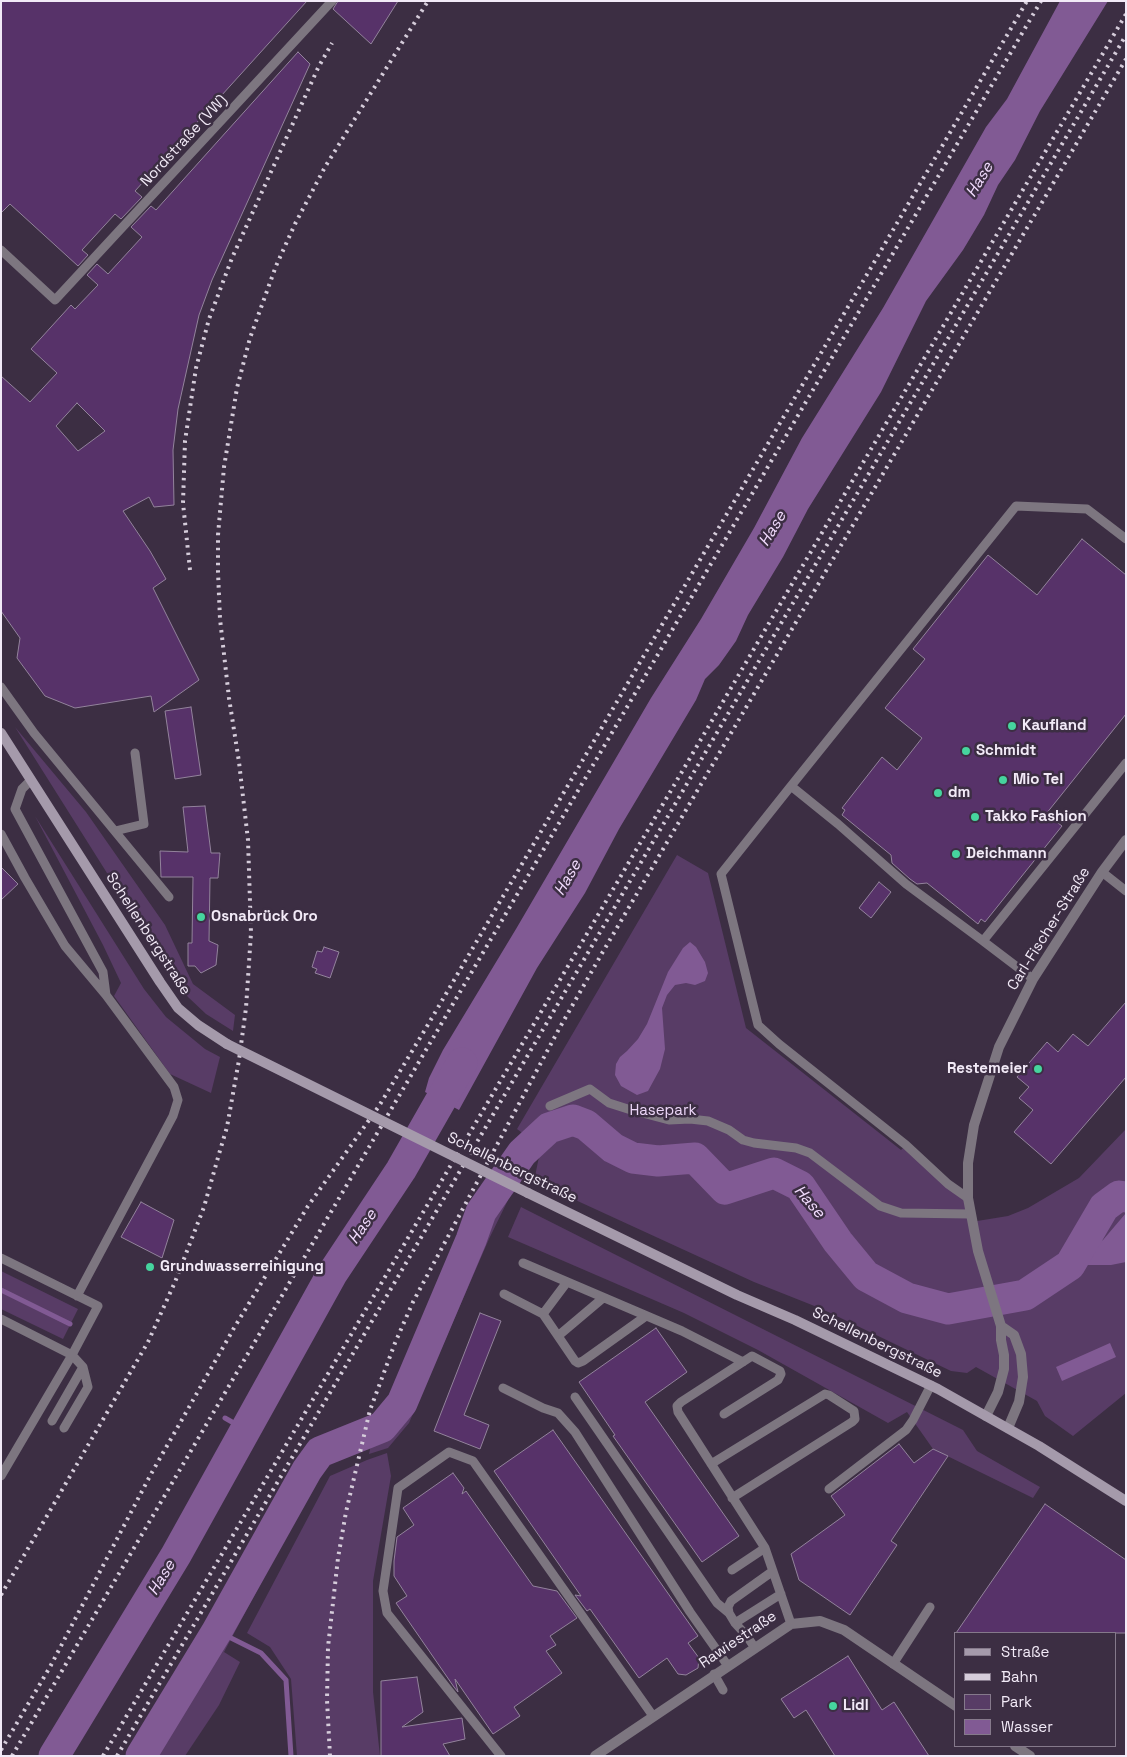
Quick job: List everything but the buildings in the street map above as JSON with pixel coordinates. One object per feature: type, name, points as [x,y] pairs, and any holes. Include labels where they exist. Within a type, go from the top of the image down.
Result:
[{"type":"street","name":"Schellenbergstraße","points":[[1,733],[160,982],[178,1008],[198,1025],[227,1044],[528,1193],[737,1295],[795,1320],[931,1386],[1008,1428],[1084,1473],[1126,1501]]},
{"type":"street","name":"Carl-Fischer-Straße","points":[[986,1416],[1003,1377],[1004,1355],[1000,1340],[1001,1326],[986,1281],[970,1214],[968,1162],[974,1125],[999,1047],[1033,979],[1102,872],[1126,840]]},
{"type":"street","name":"Carl-Fischer-Straße","points":[[1001,1326],[1014,1335],[1021,1354],[1023,1377],[1019,1402],[1008,1428]]},
{"type":"street","name":"Rawiestraße","points":[[595,1756],[790,1624],[820,1621],[844,1630],[954,1705]]},
{"type":"street","points":[[1016,1747],[1030,1756]]},
{"type":"lane","name":"Nordstraße (VW)","points":[[1,250],[55,300],[332,1]]},
{"type":"lane","points":[[968,1198],[948,1184],[906,1145],[779,1044],[758,1025],[721,874],[1016,506],[1087,509],[1126,539]]},
{"type":"lane","points":[[1,687],[34,732],[169,897]]},
{"type":"lane","points":[[115,831],[144,824],[135,753]]},
{"type":"lane","points":[[983,941],[1126,762]]},
{"type":"lane","points":[[31,780],[22,789],[15,809],[103,972],[106,995]]},
{"type":"lane","points":[[791,786],[852,836],[906,884],[1033,979]]},
{"type":"lane","points":[[1,834],[65,946],[106,995],[174,1087],[178,1100],[173,1116],[77,1296]]},
{"type":"lane","points":[[1102,872],[1126,891]]},
{"type":"lane","points":[[550,1106],[590,1089],[609,1103],[631,1110],[669,1120],[690,1119],[708,1122],[728,1130],[743,1140],[796,1148],[810,1153],[880,1206],[901,1212],[970,1214]]},
{"type":"lane","points":[[1,1258],[98,1306],[72,1355],[1,1476]]},
{"type":"lane","points":[[523,1263],[682,1331],[743,1362]]},
{"type":"lane","points":[[543,1314],[566,1282]]},
{"type":"lane","points":[[504,1294],[543,1314],[575,1361],[581,1362],[646,1316]]},
{"type":"lane","points":[[558,1336],[603,1298]]},
{"type":"lane","points":[[1,1319],[72,1355],[83,1367],[88,1387],[64,1428]]},
{"type":"lane","points":[[724,1414],[778,1380],[781,1374],[780,1371],[754,1356],[680,1402],[677,1406],[678,1412],[765,1548],[782,1594],[790,1624]]},
{"type":"lane","points":[[52,1421],[83,1367]]},
{"type":"lane","points":[[829,1489],[906,1430],[931,1386]]},
{"type":"lane","points":[[503,1388],[543,1408],[558,1413],[575,1432],[690,1612],[728,1666]]},
{"type":"lane","points":[[711,1464],[825,1394],[854,1411],[855,1419],[852,1422],[732,1498]]},
{"type":"lane","points":[[576,1397],[718,1603],[729,1613],[755,1648]]},
{"type":"lane","points":[[501,1756],[387,1614],[383,1591],[398,1488],[449,1452],[473,1460],[653,1716]]},
{"type":"lane","points":[[732,1570],[765,1548]]},
{"type":"lane","points":[[729,1613],[728,1607],[731,1601],[773,1571]]},
{"type":"lane","points":[[735,1623],[782,1594]]},
{"type":"lane","points":[[892,1664],[930,1607]]},
{"type":"lane","points":[[714,1674],[723,1690]]},
{"type":"green space","points":[[15,727],[86,812],[165,925],[193,984],[235,1015],[233,1031],[206,1014],[188,997],[170,973]]},
{"type":"green space","points":[[35,816],[144,989],[166,1017],[205,1049],[220,1057],[211,1093],[170,1074],[114,996],[121,983]]},
{"type":"green space","name":"Hasepark","points":[[677,855],[708,873],[746,1028],[901,1150],[906,1145],[968,1198],[971,1222],[1008,1216],[1028,1208],[1079,1178],[1126,1129],[1126,1393],[1073,1436],[1045,1416],[1037,1401],[976,1367],[967,1373],[951,1371],[822,1309],[754,1282],[534,1181],[541,1147],[517,1129]]},
{"type":"green space","points":[[493,1193],[508,1200],[489,1239],[409,1423],[388,1448],[369,1454],[374,1430],[382,1427],[402,1403],[481,1212]]},
{"type":"green space","points":[[521,1207],[963,1430],[977,1451],[1040,1487],[1033,1498],[933,1449],[907,1412],[888,1423],[758,1350],[684,1313],[508,1237]]},
{"type":"green space","points":[[1,1271],[78,1309],[63,1339],[1,1309]]},
{"type":"green space","points":[[313,1439],[338,1440],[224,1652],[240,1662],[219,1705],[185,1756],[131,1756],[215,1617]]},
{"type":"green space","points":[[387,1453],[391,1476],[373,1581],[373,1692],[380,1756],[297,1756],[291,1679],[270,1647],[247,1633],[330,1476]]},
{"type":"water","points":[[1060,1],[1108,1],[1040,111],[1015,160],[998,185],[984,215],[963,250],[926,301],[881,392],[808,509],[783,557],[748,615],[736,641],[719,665],[705,679],[696,700],[619,829],[585,893],[537,968],[459,1110],[425,1092],[429,1078],[443,1050],[651,698],[701,619],[754,528],[802,438],[883,308],[986,127],[1007,99]]},
{"type":"water","points":[[690,942],[696,947],[705,962],[708,973],[705,981],[695,985],[686,983],[675,985],[667,995],[662,1008],[665,1049],[660,1069],[648,1091],[637,1095],[621,1086],[615,1075],[616,1064],[620,1057],[638,1039],[647,1024],[668,972],[683,948]]},
{"type":"water","points":[[1126,1213],[1126,1262],[1111,1265],[1070,1265],[1080,1249],[1089,1248],[1103,1240]]},
{"type":"water","points":[[1110,1343],[1116,1357],[1062,1381],[1056,1367]]},
{"type":"waterway","name":"Hase","points":[[54,1756],[176,1555],[332,1274],[401,1170],[462,1063]]},
{"type":"waterway","name":"Hase","points":[[141,1756],[217,1631],[307,1470],[320,1452],[382,1427],[402,1403],[481,1212],[522,1153],[549,1128],[573,1120],[586,1125],[613,1148],[633,1158],[658,1161],[695,1158],[725,1189],[774,1173],[800,1186],[838,1242],[866,1276],[907,1298],[948,1309],[1025,1295],[1070,1265],[1104,1207],[1119,1196],[1126,1197]]},
{"type":"waterway","points":[[1,1290],[70,1324]]},
{"type":"waterway","points":[[225,1418],[246,1430]]},
{"type":"waterway","points":[[217,1631],[261,1653],[286,1680],[291,1756]]},
{"type":"railway","points":[[1,1595],[148,1342],[175,1282],[204,1207],[227,1127],[246,1008],[251,933],[248,840],[220,619],[218,572],[218,535],[224,467],[237,388],[250,338],[276,266],[295,224],[325,167],[428,1]]},
{"type":"railway","points":[[1,1750],[50,1667],[151,1474],[234,1328],[308,1206],[379,1106],[426,1028],[1027,1]]},
{"type":"railway","points":[[12,1756],[1041,1]]},
{"type":"railway","points":[[103,1756],[1126,14]]},
{"type":"railway","points":[[117,1756],[1126,35]]},
{"type":"railway","points":[[190,570],[183,503],[185,441],[196,368],[209,319],[232,258],[318,68],[332,43]]},
{"type":"railway","points":[[330,1756],[327,1700],[328,1647],[338,1558],[346,1512],[370,1410],[395,1343],[413,1302],[559,1029],[601,955],[1126,59]]},
{"type":"place","name":"Kaufland","points":[[1012,726]]},
{"type":"place","name":"Schmidt","points":[[966,751]]},
{"type":"place","name":"Mio Tel","points":[[1003,780]]},
{"type":"place","name":"dm","points":[[938,793]]},
{"type":"place","name":"Takko Fashion","points":[[975,817]]},
{"type":"place","name":"Deichmann","points":[[956,854]]},
{"type":"place","name":"Osnabrück Oro","points":[[201,917]]},
{"type":"place","name":"Restemeier","points":[[1038,1069]]},
{"type":"place","name":"Grundwasserreinigung","points":[[150,1267]]},
{"type":"place","name":"Lidl","points":[[833,1706]]}]
